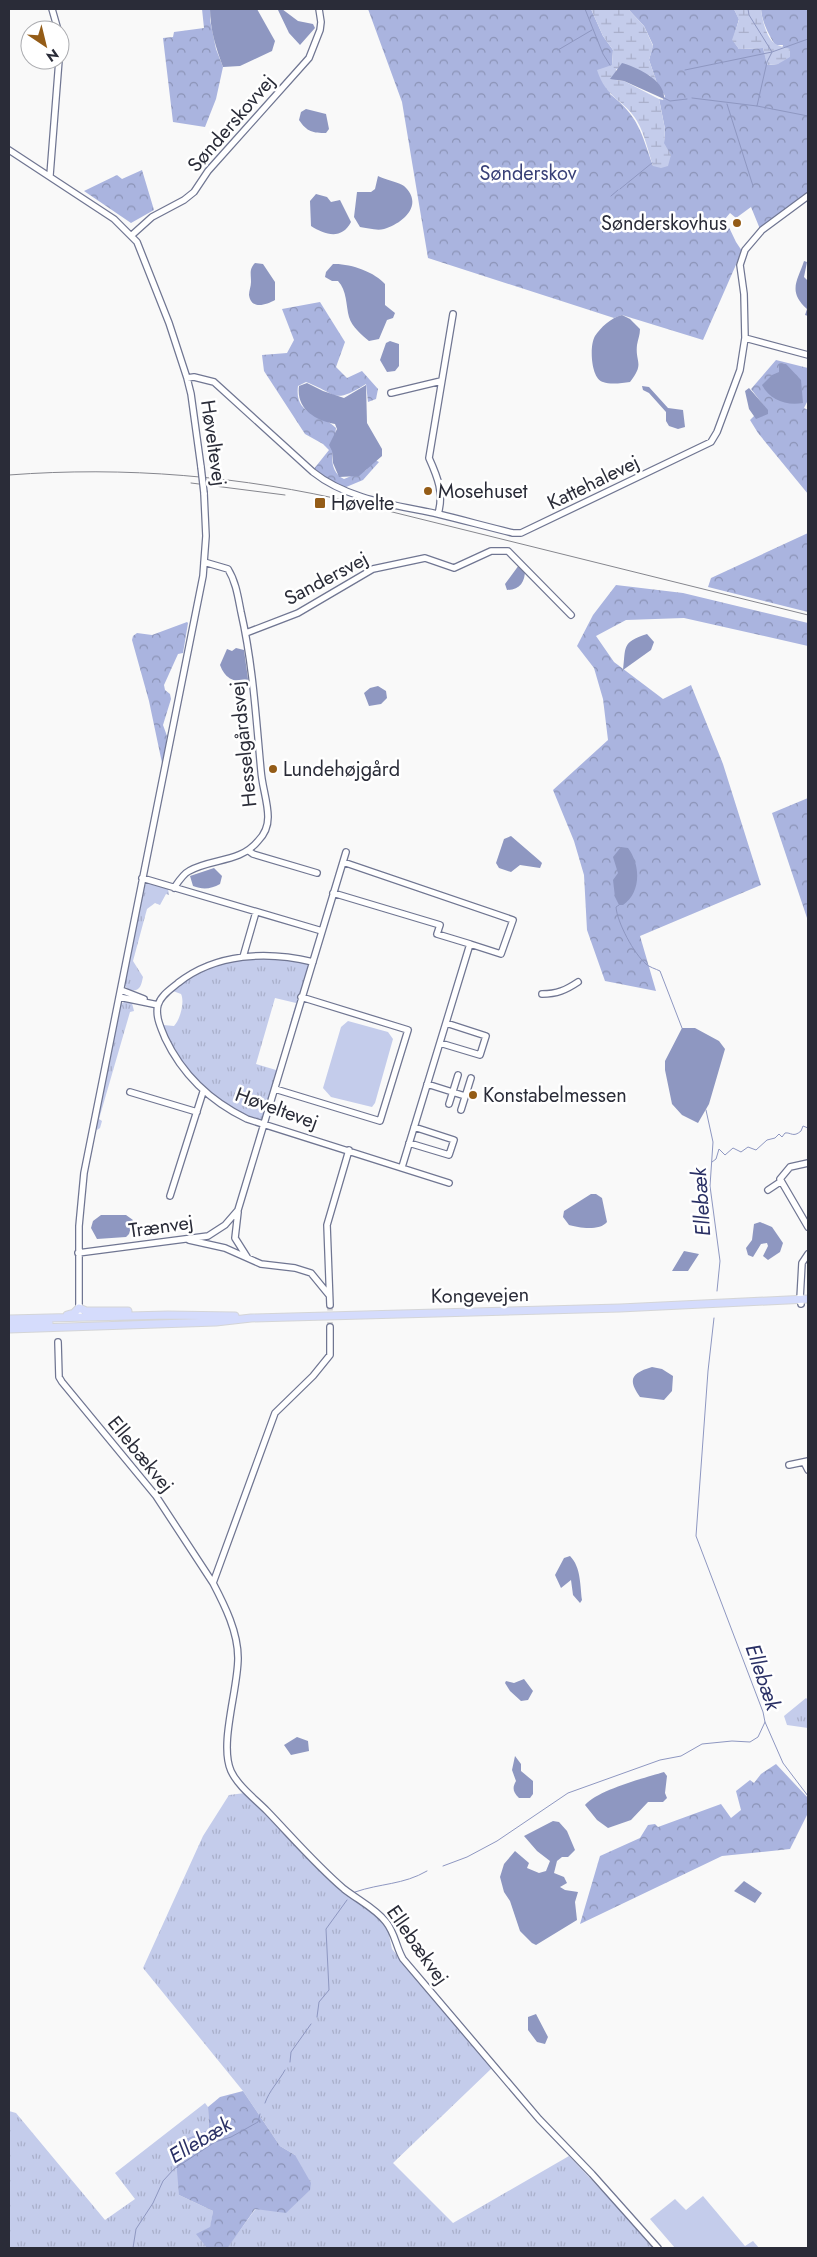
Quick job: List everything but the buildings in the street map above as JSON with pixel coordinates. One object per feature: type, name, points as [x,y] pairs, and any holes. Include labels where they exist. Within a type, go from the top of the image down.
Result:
[{"type":"main road","name":"Kongevejen","points":[[9,1318],[168,1315],[251,1318],[803,1302],[808,1299]]},
{"type":"main road","points":[[56,1317],[74,1313],[79,1308],[84,1311],[132,1311],[168,1315]]},
{"type":"main road","points":[[9,1325],[73,1322],[79,1317],[85,1322],[101,1325]]},
{"type":"main road","name":"Kongevejen","points":[[9,1329],[216,1322],[251,1318]]},
{"type":"street","name":"Sønderskovvej","points":[[132,235],[152,217],[184,200],[194,192],[208,171],[309,58],[322,22],[319,9]]},
{"type":"street","points":[[50,176],[58,70]]},
{"type":"street","name":"Høveltevej","points":[[9,150],[114,219],[132,235],[152,278],[187,378],[191,394],[204,493],[206,536],[196,614],[84,1173],[78,1253],[79,1317]]},
{"type":"street","name":"Kattehalevej","points":[[187,378],[194,377],[214,382],[325,482],[342,491],[512,533],[521,533],[706,446],[717,432],[740,370],[746,338],[744,294],[740,265],[745,250],[762,230],[808,196]]},
{"type":"street","points":[[438,514],[442,500],[438,479],[429,458],[453,314]]},
{"type":"street","points":[[746,338],[808,355]]},
{"type":"street","points":[[391,393],[441,381]]},
{"type":"street","name":"Sandersvej","points":[[246,634],[298,613],[373,569],[425,558],[454,568],[491,550],[508,552],[571,615]]},
{"type":"street","name":"Hesselgårdsvej","points":[[204,562],[228,569],[231,574],[246,634],[258,721],[261,772],[268,817],[263,835],[249,851]]},
{"type":"street","points":[[174,888],[188,871],[209,863],[232,859],[249,851],[253,854],[317,873]]},
{"type":"street","name":"Trænvej","points":[[248,1258],[235,1238],[238,1210],[346,852]]},
{"type":"street","points":[[334,893],[440,925],[437,934],[501,954],[512,920],[343,862]]},
{"type":"street","points":[[142,878],[322,932]]},
{"type":"street","points":[[243,957],[256,912]]},
{"type":"street","points":[[402,1167],[470,944]]},
{"type":"street","points":[[120,994],[158,1005],[167,992],[199,971],[221,962],[243,957],[287,956],[312,962]]},
{"type":"street","points":[[542,994],[553,994],[566,990],[578,982]]},
{"type":"street","points":[[275,1089],[380,1121],[408,1030],[302,997]]},
{"type":"street","name":"Høveltevej","points":[[158,1005],[158,1020],[170,1049],[180,1064],[203,1092],[233,1112],[264,1125],[349,1150],[449,1183]]},
{"type":"street","points":[[440,1043],[480,1055],[486,1036],[446,1024]]},
{"type":"street","points":[[449,1104],[458,1075]]},
{"type":"street","points":[[461,1110],[471,1078]]},
{"type":"street","points":[[427,1084],[465,1096]]},
{"type":"street","points":[[130,1092],[197,1112]]},
{"type":"street","name":"Trænvej","points":[[170,1196],[203,1092]]},
{"type":"street","points":[[409,1143],[449,1156],[454,1140],[414,1127]]},
{"type":"street","points":[[330,1305],[327,1226],[349,1150]]},
{"type":"street","points":[[768,1190],[780,1182],[782,1174],[790,1167],[808,1163]]},
{"type":"street","points":[[780,1182],[808,1226]]},
{"type":"street","name":"Trænvej","points":[[78,1253],[208,1236],[217,1231],[238,1210]]},
{"type":"street","points":[[184,1239],[225,1248],[262,1264],[295,1268],[311,1273],[329,1295]]},
{"type":"street","points":[[803,1302],[802,1262],[808,1254]]},
{"type":"street","points":[[213,1583],[275,1413],[313,1376],[330,1355],[330,1327]]},
{"type":"street","name":"Ellebækvej","points":[[58,1342],[59,1378],[156,1496],[213,1583],[227,1611],[235,1635],[238,1657],[236,1690],[227,1747],[227,1761],[232,1773],[327,1872],[387,1922],[396,1948],[403,1960],[539,2119],[592,2174],[658,2248]]},
{"type":"street","points":[[789,1465],[806,1461],[808,1470]]},
{"type":"green space","points":[[202,9],[210,9],[210,20],[216,49],[223,67],[216,99],[205,127],[173,122],[163,38],[173,37],[174,32],[204,28]]},
{"type":"green space","name":"Sønderskov","points":[[368,9],[591,9],[603,36],[613,50],[610,94],[627,110],[638,126],[653,166],[664,143],[665,129],[659,99],[663,100],[665,96],[657,83],[649,60],[653,45],[644,26],[628,9],[734,9],[739,19],[733,40],[739,49],[763,48],[768,65],[778,64],[783,45],[775,45],[764,23],[761,9],[808,9],[808,193],[760,229],[751,207],[736,218],[730,213],[725,219],[742,251],[703,340],[622,315],[614,318],[428,258],[402,102]]},
{"type":"green space","points":[[591,9],[628,9],[644,26],[653,46],[649,60],[657,83],[649,75],[616,69],[616,80],[624,81],[659,99],[665,129],[664,143],[671,155],[668,166],[661,168],[653,166],[637,121],[627,108],[610,93],[601,80],[597,70],[612,65],[613,50],[603,36]]},
{"type":"green space","points":[[734,9],[761,9],[763,22],[771,40],[790,49],[790,57],[778,64],[767,65],[763,48],[739,49],[732,40],[739,20]]},
{"type":"green space","points":[[142,170],[154,210],[131,223],[84,191],[117,175],[122,179]]},
{"type":"green space","points":[[320,302],[345,342],[336,367],[347,378],[362,371],[378,389],[376,399],[368,402],[366,384],[341,396],[306,382],[298,386],[298,396],[304,408],[336,428],[332,456],[334,469],[338,475],[344,479],[366,470],[373,459],[379,462],[363,480],[339,490],[313,470],[329,450],[323,444],[305,434],[264,371],[262,355],[287,353],[294,340],[282,309]]},
{"type":"green space","points":[[776,360],[808,368],[808,400],[804,408],[808,410],[808,494],[758,433],[750,420],[764,406],[751,389]]},
{"type":"green space","points":[[808,533],[808,612],[708,587],[711,578]]},
{"type":"green space","points":[[616,585],[683,593],[808,623],[808,646],[684,618],[626,620],[596,636],[614,662],[663,699],[691,685],[723,764],[761,885],[640,936],[656,991],[605,981],[587,930],[584,875],[574,841],[553,790],[608,740],[603,699],[594,668],[577,646],[593,615]]},
{"type":"green space","points":[[187,622],[183,653],[178,654],[164,685],[171,699],[163,725],[167,736],[164,761],[162,763],[149,701],[132,640],[133,636],[137,633],[152,635]]},
{"type":"green space","points":[[808,798],[808,917],[807,918],[772,813]]},
{"type":"green space","points":[[148,883],[168,888],[169,895],[166,894],[160,905],[155,903],[147,909],[133,961],[143,977],[142,983],[138,989],[129,990],[125,986],[125,982],[145,885]]},
{"type":"green space","points":[[251,958],[287,959],[309,965],[291,1027],[289,1027],[296,1003],[275,998],[256,1064],[276,1070],[282,1058],[262,1120],[260,1121],[227,1105],[201,1084],[180,1059],[163,1027],[163,1025],[174,1026],[181,1011],[181,994],[173,991],[191,978],[210,968]]},
{"type":"green space","points":[[124,1002],[132,1003],[134,1011],[130,1012],[99,1119],[102,1121],[100,1128],[97,1130],[96,1126],[118,1013],[121,1004]]},
{"type":"green space","points":[[348,1021],[388,1032],[393,1039],[375,1103],[372,1107],[331,1097],[323,1088],[341,1027]]},
{"type":"green space","points":[[806,1698],[808,1700],[808,1728],[787,1725],[784,1716]]},
{"type":"green space","points":[[776,1764],[808,1798],[808,1813],[790,1849],[722,1856],[580,1924],[600,1856],[640,1838],[648,1825],[655,1824],[658,1827],[721,1804],[731,1818],[741,1810],[736,1791],[750,1780],[754,1783],[761,1774]]},
{"type":"green space","points":[[245,1793],[330,1880],[376,1914],[388,1930],[392,1949],[492,2068],[393,2163],[453,2223],[569,2156],[624,2214],[653,2248],[227,2248],[295,2155],[280,2146],[243,2091],[143,1968],[203,1836],[229,1795]]},
{"type":"green space","points":[[243,2091],[280,2146],[295,2155],[311,2183],[310,2190],[286,2213],[255,2209],[227,2248],[207,2248],[196,2234],[210,2227],[213,2211],[179,2195],[176,2159],[185,2139],[209,2129],[208,2107],[220,2097]]},
{"type":"green space","points":[[205,2103],[208,2107],[209,2129],[185,2139],[179,2195],[213,2211],[207,2248],[9,2248],[9,2111],[16,2113],[105,2220],[135,2199],[115,2173]]},
{"type":"green space","points":[[703,2196],[745,2246],[753,2241],[759,2248],[675,2248],[650,2219],[675,2199],[686,2210]]},
{"type":"shaded area","points":[[210,9],[257,9],[275,41],[272,51],[240,66],[223,67],[214,38]]},
{"type":"shaded area","points":[[282,9],[298,21],[313,24],[315,28],[300,45],[289,33],[278,10]]},
{"type":"shaded area","points":[[622,63],[642,71],[655,80],[663,92],[664,99],[624,81],[610,79]]},
{"type":"shaded area","points":[[306,109],[326,114],[329,129],[326,133],[311,131],[302,124],[299,120],[301,112]]},
{"type":"shaded area","points":[[378,176],[404,186],[410,193],[412,207],[409,213],[398,223],[384,229],[360,227],[354,217],[357,192],[371,192],[375,189]]},
{"type":"shaded area","points":[[316,194],[327,197],[331,202],[340,200],[351,222],[347,228],[338,234],[333,234],[322,232],[311,226],[310,201]]},
{"type":"shaded area","points":[[804,261],[807,262],[804,277],[808,281],[808,316],[805,315],[807,309],[797,297],[796,291],[797,280]]},
{"type":"shaded area","points":[[255,263],[263,264],[275,282],[275,300],[263,305],[253,303],[249,295],[251,270]]},
{"type":"shaded area","points":[[333,264],[361,269],[385,284],[385,305],[395,313],[393,318],[387,320],[379,339],[369,341],[352,324],[345,293],[341,285],[338,281],[332,281],[325,277],[326,272]]},
{"type":"shaded area","points":[[622,315],[630,319],[640,329],[637,345],[638,367],[635,376],[630,382],[606,383],[599,380],[594,369],[592,362],[593,341],[603,326],[610,320]]},
{"type":"shaded area","points":[[390,341],[399,344],[399,366],[395,371],[387,372],[380,360],[386,343]]},
{"type":"shaded area","points":[[779,364],[786,364],[801,380],[803,403],[791,404],[779,401],[765,390],[762,385],[772,375],[779,372]]},
{"type":"shaded area","points":[[307,383],[344,398],[366,385],[367,423],[382,449],[382,456],[359,476],[339,477],[333,463],[332,451],[329,445],[337,429],[335,424],[320,419],[308,412],[300,401],[299,386]]},
{"type":"shaded area","points":[[642,386],[649,387],[668,408],[683,410],[685,427],[678,429],[669,426],[666,421],[666,412],[649,393],[643,390]]},
{"type":"shaded area","points":[[749,388],[768,410],[768,414],[756,419],[749,409],[745,391]]},
{"type":"shaded area","points":[[519,565],[525,570],[523,582],[515,589],[507,590],[505,584]]},
{"type":"shaded area","points":[[647,634],[654,642],[651,650],[623,670],[626,647],[633,640]]},
{"type":"shaded area","points":[[236,648],[244,650],[248,679],[246,683],[230,678],[224,673],[220,665],[227,649],[232,651]]},
{"type":"shaded area","points":[[378,686],[386,691],[387,698],[381,704],[369,706],[364,693],[370,688]]},
{"type":"shaded area","points":[[511,836],[542,863],[540,868],[520,865],[511,872],[499,868],[496,863],[504,839]]},
{"type":"shaded area","points":[[621,847],[628,848],[632,855],[637,870],[637,878],[636,886],[629,900],[623,905],[619,905],[615,897],[613,880],[618,873],[613,857]]},
{"type":"shaded area","points":[[214,868],[222,876],[220,884],[207,888],[193,886],[190,876]]},
{"type":"shaded area","points":[[682,1028],[695,1028],[719,1041],[725,1049],[709,1104],[698,1123],[682,1115],[672,1104],[665,1070],[665,1061]]},
{"type":"shaded area","points":[[591,1194],[596,1194],[602,1198],[607,1222],[595,1228],[569,1225],[563,1217],[564,1211]]},
{"type":"shaded area","points":[[101,1215],[126,1215],[133,1220],[129,1234],[126,1237],[97,1239],[91,1228],[93,1221]]},
{"type":"shaded area","points":[[760,1222],[772,1227],[783,1243],[780,1252],[768,1260],[763,1256],[768,1246],[767,1243],[761,1244],[753,1257],[748,1255],[746,1248],[752,1240],[754,1224]]},
{"type":"shaded area","points":[[684,1251],[699,1254],[688,1271],[672,1271]]},
{"type":"shaded area","points":[[652,1367],[662,1369],[673,1376],[672,1391],[664,1400],[640,1397],[634,1386],[633,1381],[636,1374]]},
{"type":"shaded area","points":[[570,1556],[574,1560],[579,1576],[582,1600],[580,1603],[573,1595],[571,1580],[561,1588],[555,1575],[564,1558]]},
{"type":"shaded area","points":[[524,1679],[533,1691],[528,1700],[521,1701],[510,1691],[505,1683],[506,1681],[514,1683]]},
{"type":"shaded area","points":[[297,1737],[308,1741],[309,1751],[291,1755],[284,1745]]},
{"type":"shaded area","points":[[515,1756],[521,1764],[521,1771],[533,1781],[533,1794],[530,1798],[519,1798],[514,1792],[516,1781],[512,1770]]},
{"type":"shaded area","points":[[664,1772],[667,1776],[665,1793],[667,1798],[663,1802],[648,1802],[631,1820],[608,1828],[597,1820],[585,1805],[600,1794]]},
{"type":"shaded area","points":[[553,1821],[559,1822],[567,1831],[575,1850],[568,1857],[562,1857],[557,1861],[554,1873],[564,1877],[567,1883],[560,1887],[565,1890],[578,1892],[575,1902],[577,1920],[536,1945],[520,1931],[500,1877],[504,1864],[515,1851],[529,1863],[527,1868],[539,1873],[546,1871],[550,1861],[537,1851],[524,1836]]},
{"type":"shaded area","points":[[744,1881],[762,1893],[755,1903],[734,1891]]},
{"type":"shaded area","points":[[536,2014],[548,2037],[545,2044],[537,2042],[528,2030],[528,2017]]},
{"type":"waterway","points":[[585,9],[603,54],[610,65]]},
{"type":"waterway","points":[[692,98],[757,106],[767,62],[772,52],[749,15],[748,9]]},
{"type":"waterway","points":[[558,50],[592,30]]},
{"type":"waterway","points":[[685,70],[772,52],[808,39]]},
{"type":"waterway","points":[[664,98],[670,101],[687,99]]},
{"type":"waterway","points":[[727,104],[753,186]]},
{"type":"waterway","points":[[757,106],[808,116]]},
{"type":"waterway","points":[[620,189],[652,163]]},
{"type":"waterway","points":[[611,196],[618,190]]},
{"type":"waterway","name":"Ellebæk","points":[[619,905],[616,907],[617,913],[627,937],[641,959],[649,966],[660,971],[682,1028]]},
{"type":"waterway","name":"Ellebæk","points":[[706,1110],[713,1142],[710,1186],[720,1261],[717,1291]]},
{"type":"waterway","points":[[712,1162],[716,1159],[719,1149],[725,1155],[733,1148],[741,1152],[748,1147],[756,1150],[767,1140],[775,1138],[779,1134],[782,1137],[785,1133],[796,1134],[801,1131],[803,1126],[808,1128]]},
{"type":"waterway","name":"Ellebæk","points":[[443,1866],[467,1857],[497,1841],[568,1793],[660,1760],[681,1756],[702,1744],[732,1741],[750,1742],[758,1737],[765,1722],[763,1712],[696,1536],[708,1371],[714,1318]]},
{"type":"waterway","points":[[765,1722],[783,1763],[808,1796]]},
{"type":"waterway","name":"Ellebæk","points":[[355,1892],[409,1879],[427,1871]]},
{"type":"waterway","name":"Ellebæk","points":[[317,2017],[319,2002],[329,1990],[326,1929],[347,1900]]},
{"type":"waterway","name":"Ellebæk","points":[[290,2062],[291,2052],[311,2024]]},
{"type":"waterway","name":"Ellebæk","points":[[265,2103],[285,2070]]},
{"type":"waterway","name":"Ellebæk","points":[[133,2248],[136,2229],[153,2203],[163,2181],[174,2169],[215,2142],[231,2137],[258,2122],[260,2114]]},
{"type":"tunnel","points":[[330,1305],[330,1327]]},
{"type":"tram line","points":[[9,475],[96,472],[140,473],[227,480],[270,486],[356,503],[808,615]]},
{"type":"tram line","points":[[191,483],[285,495]]},
{"type":"place","name":"Sønderskovhus","points":[[737,223]]},
{"type":"place","name":"Mosehuset","points":[[428,491]]},
{"type":"place","name":"Høvelte","points":[[320,503]]},
{"type":"place","name":"Lundehøjgård","points":[[273,769]]},
{"type":"place","name":"Konstabelmessen","points":[[473,1095]]}]
